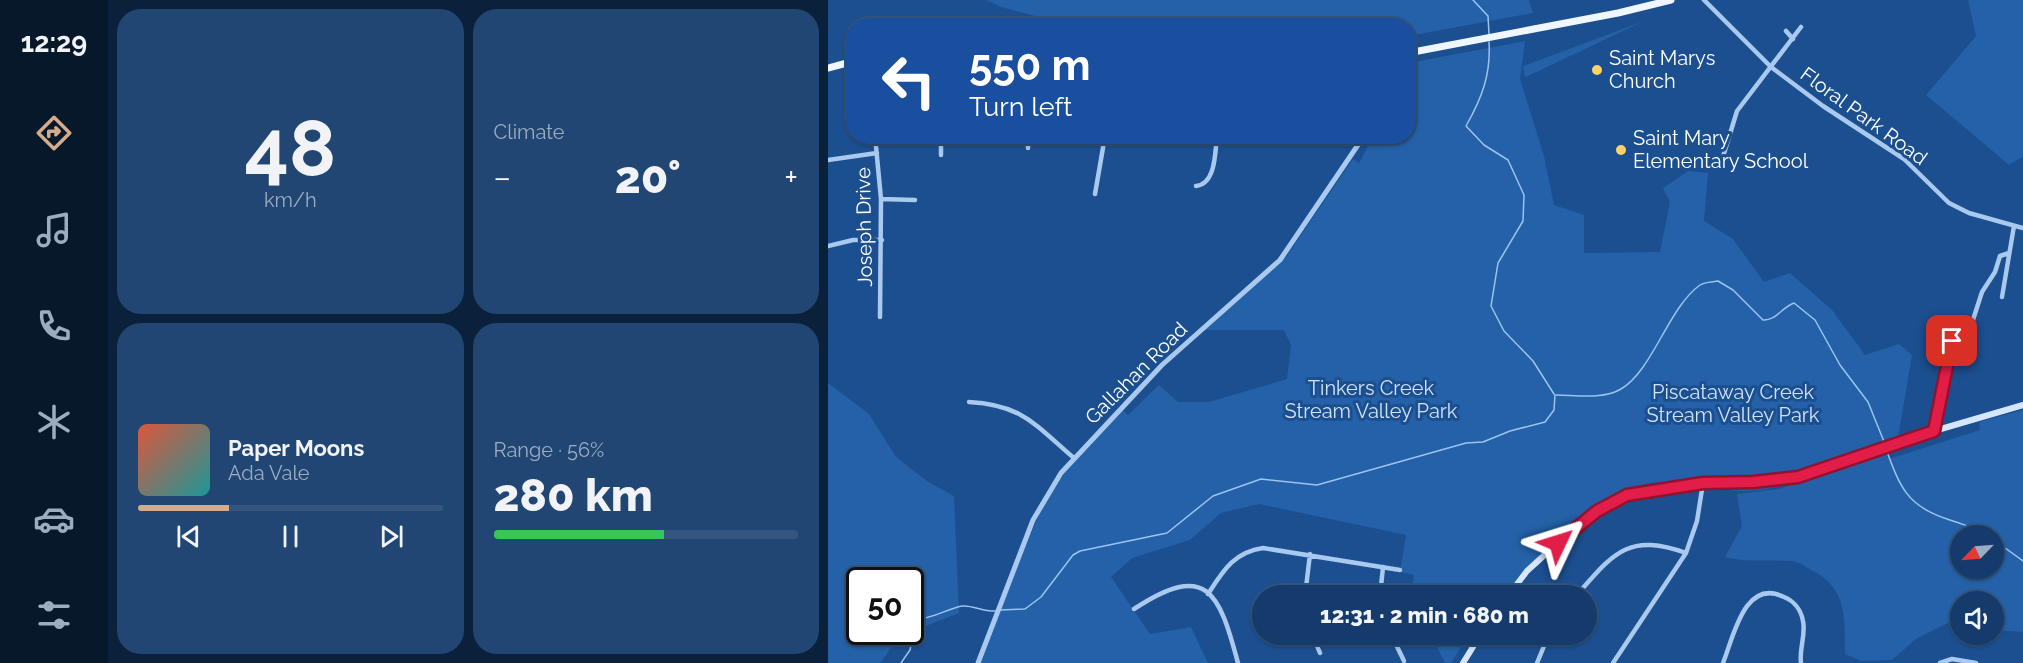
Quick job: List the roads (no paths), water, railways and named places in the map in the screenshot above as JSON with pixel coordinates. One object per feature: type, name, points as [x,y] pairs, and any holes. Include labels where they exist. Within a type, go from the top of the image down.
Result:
[{"type":"main road","points":[[1416,51],[1617,13],[1671,0]]},
{"type":"main road","points":[[828,68],[846,63]]},
{"type":"main road","points":[[1518,585],[1544,555],[1585,520],[1609,504],[1638,492],[1703,483],[1753,482],[1798,477],[1934,431],[2023,405]]},
{"type":"main road","points":[[1463,663],[1474,645]]},
{"type":"street","name":"Floral Park Road","points":[[1704,0],[1771,67],[1823,106],[1904,159],[1955,207],[2023,228]]},
{"type":"street","points":[[1722,160],[1735,114],[1801,27]]},
{"type":"street","points":[[1786,31],[1793,39]]},
{"type":"street","name":"Joseph Drive","points":[[876,144],[882,240],[880,317]]},
{"type":"street","points":[[941,144],[941,155]]},
{"type":"street","points":[[1095,194],[1104,144]]},
{"type":"street","points":[[1196,186],[1205,183],[1210,176],[1216,144]]},
{"type":"street","name":"Gallahan Road","points":[[978,663],[1039,508],[1074,458],[1170,357],[1280,260],[1359,144]]},
{"type":"street","points":[[828,160],[877,153]]},
{"type":"street","points":[[881,199],[915,200]]},
{"type":"street","points":[[2002,297],[2014,226]]},
{"type":"street","points":[[828,246],[853,240],[882,240]]},
{"type":"street","points":[[1971,326],[1984,285],[1995,272],[2000,256],[2008,253]]},
{"type":"street","points":[[1934,431],[1952,341]]},
{"type":"street","points":[[969,402],[993,403],[1012,409],[1074,458]]},
{"type":"street","points":[[1613,663],[1686,553],[1697,521],[1703,483]]},
{"type":"street","points":[[1586,585],[1610,559],[1632,546],[1652,544],[1686,553]]},
{"type":"street","points":[[1208,594],[1231,561],[1248,551],[1268,548],[1400,570]]},
{"type":"street","points":[[1306,585],[1310,554]]},
{"type":"street","points":[[1381,585],[1383,567]]},
{"type":"street","points":[[1134,609],[1173,587],[1189,587],[1208,594],[1221,606],[1238,663]]},
{"type":"street","points":[[1723,663],[1739,618],[1748,604],[1756,597],[1771,594],[1791,601],[1802,615],[1804,626],[1801,663]]},
{"type":"street","points":[[1317,645],[1320,653]]},
{"type":"street","points":[[1396,645],[1404,661]]},
{"type":"street","points":[[1537,663],[1544,645]]},
{"type":"street","points":[[1940,663],[1952,659],[1976,663]]},
{"type":"waterway","points":[[1473,0],[1488,16],[1489,34]]},
{"type":"waterway","points":[[1489,42],[1484,86],[1477,106],[1466,126],[1484,145],[1508,160],[1524,195],[1523,221],[1498,263],[1491,306],[1504,331],[1533,361],[1554,394]]},
{"type":"waterway","points":[[1556,395],[1598,396],[1621,389],[1642,368],[1689,295],[1702,284],[1718,281],[1733,290],[1763,320],[1772,318],[1794,303],[1815,320],[1840,365],[1868,402],[1885,444]]},
{"type":"waterway","points":[[1000,610],[1025,609],[1041,597],[1073,555],[1080,551],[1167,533],[1213,496],[1261,479],[1317,485],[1466,443],[1483,442],[1510,431],[1545,422],[1554,410],[1555,395]]},
{"type":"waterway","points":[[1886,449],[1901,484],[1914,501],[1933,514],[1964,525]]},
{"type":"waterway","points":[[2004,547],[2023,561]]},
{"type":"waterway","points":[[901,663],[910,650],[916,619],[962,606],[996,611]]},
{"type":"place","name":"Saint Marys Church","points":[[1597,70]]},
{"type":"place","name":"Saint Mary Elementary School","points":[[1621,150]]},
{"type":"park label","name":"Tinkers Creek Stream Valley Park","points":[[1371,400]]},
{"type":"park label","name":"Piscataway Creek Stream Valley Park","points":[[1733,404]]}]
